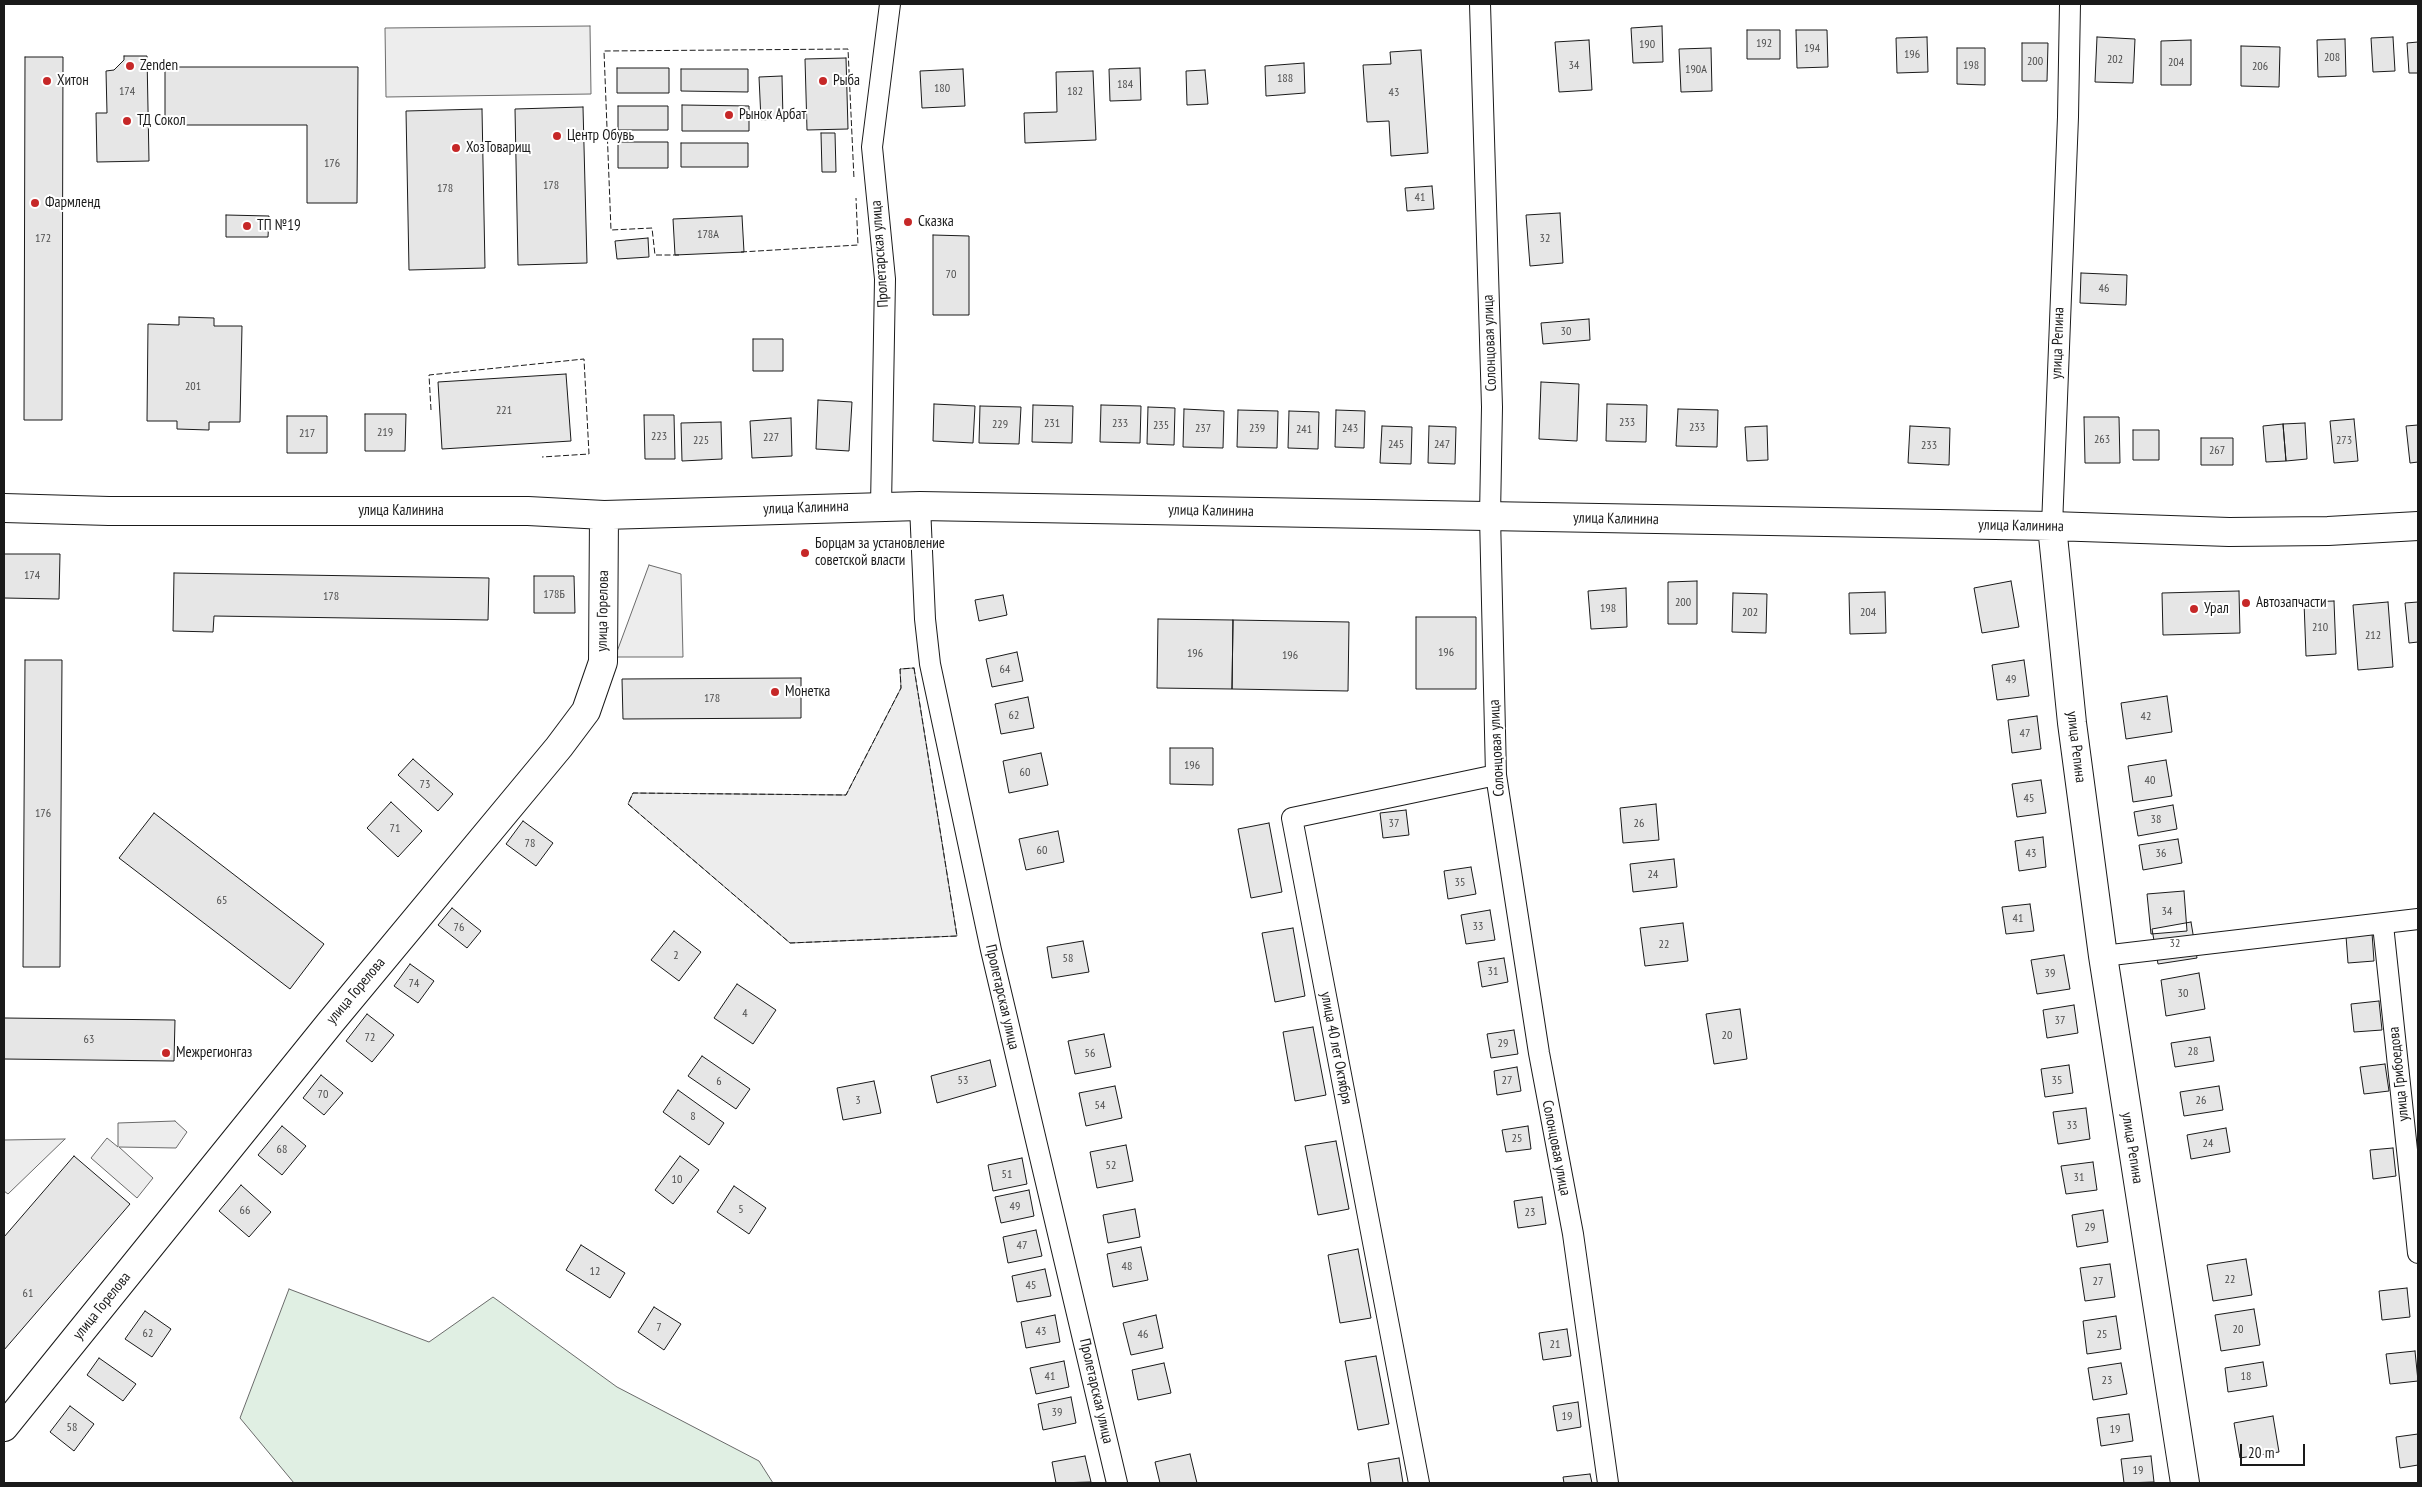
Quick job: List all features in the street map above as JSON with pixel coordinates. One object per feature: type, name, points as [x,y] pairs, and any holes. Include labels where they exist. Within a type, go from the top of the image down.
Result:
[{"type":"street","name":"Пролетарская улица","points":[[881,506],[884,278],[872,147],[890,4]]},
{"type":"street","name":"Солонцовая улица","points":[[1480,4],[1492,407],[1490,516],[1496,775],[1538,1053],[1573,1234],[1608,1483]]},
{"type":"street","name":"улица Репина","points":[[2070,4],[2068,117],[2052,526],[2072,723],[2103,956],[2185,1483]]},
{"type":"street","name":"Пролетарская улица","points":[[920,506],[925,619],[930,664],[991,950],[1117,1483]]},
{"type":"street","name":"улица Калинина","points":[[4,508],[109,511],[528,511],[604,515],[920,506],[2052,526],[2229,532],[2328,531],[2418,526]]},
{"type":"street","name":"улица Горелова","points":[[4,1428],[330,1023],[586,712],[603,662],[604,515]]},
{"type":"street","name":"улица 40 лет Октября","points":[[1419,1483],[1292,818],[1496,775]]},
{"type":"street","points":[[2103,956],[2383,925],[2418,919]]},
{"type":"street","name":"улица Грибоедова","points":[[2383,925],[2418,1252]]},
{"type":"green space","points":[[289,1289],[429,1342],[493,1297],[617,1387],[759,1461],[773,1483],[294,1483],[240,1418]]},
{"type":"shaded area","points":[[590,26],[591,94],[386,97],[385,28]]},
{"type":"shaded area","points":[[649,565],[681,574],[683,657],[615,657]]},
{"type":"shaded area","points":[[914,668],[957,936],[790,943],[628,804],[633,793],[846,795],[901,688],[900,669]]},
{"type":"shaded area","points":[[175,1121],[187,1132],[176,1148],[119,1147],[153,1178],[137,1198],[91,1158],[107,1138],[118,1147],[118,1123]]},
{"type":"shaded area","points":[[65,1139],[8,1194],[4,1191],[4,1140]]},
{"type":"building","points":[[1662,26],[1663,62],[1633,63],[1631,28]]},
{"type":"building","points":[[1747,30],[1780,30],[1780,59],[1747,59]]},
{"type":"building","points":[[1796,30],[1827,30],[1828,67],[1797,68]]},
{"type":"building","points":[[1927,37],[1928,72],[1897,73],[1896,38]]},
{"type":"building","points":[[2097,37],[2135,39],[2133,83],[2095,82]]},
{"type":"building","points":[[2393,37],[2395,71],[2373,72],[2371,38]]},
{"type":"building","points":[[2345,39],[2346,76],[2318,77],[2317,40]]},
{"type":"building","points":[[1589,40],[1592,90],[1559,92],[1555,42]]},
{"type":"building","points":[[2191,40],[2191,85],[2161,85],[2161,41]]},
{"type":"building","points":[[2418,42],[2418,73],[2409,73],[2407,43]]},
{"type":"building","points":[[2022,43],[2048,43],[2047,81],[2022,81]]},
{"type":"building","points":[[2241,46],[2280,47],[2279,87],[2241,86]]},
{"type":"building","points":[[1711,48],[1712,91],[1681,92],[1679,49]]},
{"type":"building","points":[[1957,48],[1985,48],[1985,85],[1957,84]]},
{"type":"building","points":[[1421,50],[1428,153],[1391,156],[1389,121],[1367,122],[1363,65],[1391,64],[1390,52]]},
{"type":"building","points":[[124,56],[147,56],[149,161],[97,162],[96,113],[107,113],[106,71],[114,70],[124,60]]},
{"type":"building","points":[[25,57],[63,57],[62,420],[24,420]]},
{"type":"building","points":[[846,58],[848,129],[807,130],[805,59]]},
{"type":"building","points":[[1304,63],[1305,93],[1266,96],[1265,66]]},
{"type":"building","points":[[165,67],[358,67],[357,203],[307,203],[307,125],[165,125]]},
{"type":"building","points":[[617,68],[669,68],[669,93],[617,93]]},
{"type":"building","points":[[1140,68],[1141,100],[1110,101],[1109,69]]},
{"type":"building","points":[[681,69],[748,69],[748,92],[681,91]]},
{"type":"building","points":[[963,69],[965,106],[922,108],[920,71]]},
{"type":"building","points":[[1205,70],[1208,104],[1187,105],[1186,71]]},
{"type":"building","points":[[1093,71],[1096,140],[1025,143],[1024,113],[1057,112],[1056,72]]},
{"type":"building","points":[[782,76],[783,119],[761,120],[759,77]]},
{"type":"building","points":[[682,105],[749,106],[749,131],[682,131]]},
{"type":"building","points":[[618,106],[668,106],[668,130],[618,130]]},
{"type":"building","points":[[583,107],[587,263],[518,265],[515,109]]},
{"type":"building","points":[[482,109],[485,268],[409,270],[406,111]]},
{"type":"building","points":[[821,133],[835,133],[836,172],[822,172]]},
{"type":"building","points":[[618,142],[668,142],[668,168],[618,168]]},
{"type":"building","points":[[681,143],[748,143],[748,167],[681,167]]},
{"type":"building","points":[[1432,186],[1434,209],[1407,211],[1405,188]]},
{"type":"building","points":[[1560,213],[1563,263],[1530,266],[1526,215]]},
{"type":"building","name":"ТП №19","points":[[226,215],[269,216],[268,237],[226,237]]},
{"type":"building","points":[[742,216],[744,252],[675,255],[673,219]]},
{"type":"building","points":[[933,235],[969,236],[969,315],[933,315]]},
{"type":"building","points":[[648,238],[649,257],[617,259],[615,241]]},
{"type":"building","points":[[2081,273],[2127,275],[2126,305],[2080,303]]},
{"type":"building","points":[[179,317],[214,318],[214,326],[242,326],[240,422],[209,422],[209,430],[177,429],[177,421],[147,421],[148,324],[179,325]]},
{"type":"building","points":[[1589,319],[1590,340],[1543,344],[1541,323]]},
{"type":"building","points":[[753,339],[783,339],[783,371],[753,371]]},
{"type":"building","points":[[566,374],[571,441],[442,449],[438,382]]},
{"type":"building","points":[[1541,382],[1579,384],[1577,441],[1539,439]]},
{"type":"building","points":[[818,400],[852,402],[849,451],[816,449]]},
{"type":"building","points":[[934,404],[975,406],[973,443],[933,441]]},
{"type":"building","points":[[1607,404],[1647,405],[1646,442],[1606,441]]},
{"type":"building","points":[[1033,405],[1073,406],[1072,443],[1032,442]]},
{"type":"building","points":[[1101,405],[1141,406],[1140,443],[1100,442]]},
{"type":"building","points":[[980,406],[1021,407],[1019,444],[979,443]]},
{"type":"building","points":[[1148,407],[1175,408],[1174,445],[1147,444]]},
{"type":"building","points":[[1184,409],[1224,411],[1223,448],[1183,447]]},
{"type":"building","points":[[1678,409],[1718,410],[1717,447],[1676,446]]},
{"type":"building","points":[[1238,410],[1278,411],[1277,448],[1237,447]]},
{"type":"building","points":[[1336,410],[1365,411],[1364,448],[1335,447]]},
{"type":"building","points":[[1289,411],[1319,412],[1318,449],[1288,448]]},
{"type":"building","points":[[365,414],[406,414],[405,451],[365,451]]},
{"type":"building","points":[[644,415],[674,415],[675,459],[645,459]]},
{"type":"building","points":[[287,416],[327,416],[327,453],[287,453]]},
{"type":"building","points":[[2084,417],[2119,417],[2120,463],[2085,463]]},
{"type":"building","points":[[791,418],[792,456],[752,458],[750,421]]},
{"type":"building","points":[[2354,419],[2358,461],[2334,463],[2330,421]]},
{"type":"building","points":[[721,422],[722,459],[682,461],[681,423]]},
{"type":"building","points":[[2305,423],[2307,459],[2286,461],[2283,424]]},
{"type":"building","points":[[2283,424],[2286,461],[2266,462],[2263,426]]},
{"type":"building","points":[[2418,425],[2418,462],[2410,463],[2406,426]]},
{"type":"building","points":[[1382,426],[1412,427],[1411,464],[1380,463]]},
{"type":"building","points":[[1429,426],[1456,427],[1455,464],[1428,463]]},
{"type":"building","points":[[1767,426],[1768,460],[1747,461],[1745,427]]},
{"type":"building","points":[[1910,426],[1950,428],[1949,465],[1908,463]]},
{"type":"building","points":[[2133,430],[2159,430],[2159,460],[2133,460]]},
{"type":"building","points":[[2201,438],[2233,438],[2233,465],[2201,465]]},
{"type":"building","points":[[4,554],[60,554],[59,599],[4,598]]},
{"type":"building","points":[[174,573],[489,578],[488,620],[214,616],[213,632],[173,631]]},
{"type":"building","points":[[534,576],[574,576],[575,613],[534,613]]},
{"type":"building","points":[[1697,581],[1697,624],[1668,624],[1668,582]]},
{"type":"building","points":[[2011,581],[2019,627],[1982,633],[1974,588]]},
{"type":"building","points":[[1626,588],[1627,627],[1591,629],[1588,591]]},
{"type":"building","points":[[2239,591],[2240,633],[2163,635],[2162,593]]},
{"type":"building","points":[[1885,592],[1886,633],[1850,634],[1849,593]]},
{"type":"building","points":[[1733,593],[1767,594],[1766,633],[1732,632]]},
{"type":"building","points":[[1003,595],[1007,615],[979,621],[975,600]]},
{"type":"building","points":[[2334,601],[2336,654],[2306,656],[2304,602]]},
{"type":"building","points":[[2388,602],[2393,667],[2358,670],[2353,605]]},
{"type":"building","points":[[2418,602],[2418,642],[2409,643],[2405,603]]},
{"type":"building","points":[[1416,617],[1476,617],[1476,689],[1416,689]]},
{"type":"building","points":[[1158,619],[1233,620],[1232,689],[1157,688]]},
{"type":"building","points":[[1233,620],[1349,622],[1348,691],[1232,689]]},
{"type":"building","points":[[1017,652],[1023,681],[992,687],[986,659]]},
{"type":"building","points":[[25,660],[62,660],[60,967],[23,967]]},
{"type":"building","points":[[2024,660],[2029,696],[1997,700],[1992,665]]},
{"type":"building","points":[[801,678],[801,718],[623,719],[622,679]]},
{"type":"building","points":[[2167,696],[2172,732],[2126,739],[2121,703]]},
{"type":"building","points":[[1028,697],[1034,728],[1001,734],[995,704]]},
{"type":"building","points":[[2037,716],[2041,749],[2012,753],[2008,720]]},
{"type":"building","points":[[1170,748],[1213,748],[1213,785],[1170,784]]},
{"type":"building","points":[[1041,753],[1048,785],[1009,793],[1003,761]]},
{"type":"building","points":[[413,759],[453,794],[438,811],[398,775]]},
{"type":"building","points":[[2166,760],[2172,796],[2133,802],[2128,766]]},
{"type":"building","points":[[2041,780],[2046,813],[2017,817],[2012,784]]},
{"type":"building","points":[[391,802],[422,831],[398,857],[367,828]]},
{"type":"building","points":[[1656,804],[1659,840],[1623,843],[1620,808]]},
{"type":"building","points":[[2173,805],[2177,829],[2138,836],[2134,812]]},
{"type":"building","points":[[1406,810],[1409,835],[1383,838],[1380,813]]},
{"type":"building","points":[[154,813],[324,944],[290,989],[119,858]]},
{"type":"building","points":[[523,821],[553,843],[536,866],[506,844]]},
{"type":"building","points":[[1269,823],[1282,892],[1251,898],[1238,829]]},
{"type":"building","points":[[1058,831],[1064,862],[1026,870],[1019,839]]},
{"type":"building","points":[[2043,837],[2046,867],[2019,871],[2015,841]]},
{"type":"building","points":[[2178,839],[2182,863],[2143,870],[2139,845]]},
{"type":"building","points":[[1674,859],[1677,887],[1633,892],[1630,864]]},
{"type":"building","points":[[1471,867],[1476,894],[1448,899],[1444,871]]},
{"type":"building","points":[[2184,891],[2187,931],[2151,934],[2147,894]]},
{"type":"building","points":[[2030,904],[2034,931],[2006,934],[2002,907]]},
{"type":"building","points":[[452,908],[481,931],[467,948],[438,925]]},
{"type":"building","points":[[1490,910],[1495,940],[1466,944],[1461,915]]},
{"type":"building","points":[[2191,922],[2197,958],[2158,964],[2152,929]]},
{"type":"building","points":[[1683,923],[1688,961],[1645,966],[1640,928]]},
{"type":"building","points":[[1293,928],[1305,996],[1275,1002],[1262,933]]},
{"type":"building","points":[[674,931],[701,952],[679,981],[651,960]]},
{"type":"building","points":[[2372,933],[2374,961],[2348,963],[2346,936]]},
{"type":"building","points":[[1083,941],[1089,972],[1052,978],[1047,947]]},
{"type":"building","points":[[2064,955],[2070,989],[2037,994],[2031,960]]},
{"type":"building","points":[[1504,958],[1508,982],[1482,987],[1478,962]]},
{"type":"building","points":[[410,964],[434,981],[418,1003],[394,986]]},
{"type":"building","points":[[2199,973],[2205,1009],[2166,1016],[2161,980]]},
{"type":"building","points":[[737,984],[776,1010],[753,1044],[714,1018]]},
{"type":"building","points":[[2379,1001],[2382,1030],[2354,1032],[2351,1004]]},
{"type":"building","points":[[2074,1005],[2078,1033],[2047,1038],[2043,1010]]},
{"type":"building","points":[[1740,1009],[1747,1059],[1714,1064],[1706,1014]]},
{"type":"building","points":[[367,1014],[394,1035],[372,1062],[346,1041]]},
{"type":"building","points":[[4,1018],[175,1020],[174,1061],[4,1059]]},
{"type":"building","points":[[1313,1027],[1326,1095],[1295,1101],[1283,1032]]},
{"type":"building","points":[[1514,1030],[1518,1054],[1491,1058],[1487,1034]]},
{"type":"building","points":[[1104,1034],[1111,1067],[1075,1074],[1068,1041]]},
{"type":"building","points":[[2210,1037],[2214,1061],[2175,1067],[2171,1043]]},
{"type":"building","points":[[702,1056],[750,1089],[736,1109],[688,1076]]},
{"type":"building","points":[[990,1060],[996,1086],[937,1103],[931,1076]]},
{"type":"building","points":[[2385,1064],[2389,1091],[2364,1094],[2360,1067]]},
{"type":"building","points":[[2069,1065],[2073,1093],[2045,1097],[2041,1069]]},
{"type":"building","points":[[1517,1067],[1521,1091],[1497,1095],[1494,1071]]},
{"type":"building","points":[[321,1075],[343,1093],[324,1115],[303,1098]]},
{"type":"building","points":[[874,1081],[881,1113],[843,1120],[837,1088]]},
{"type":"building","points":[[1115,1086],[1122,1118],[1086,1126],[1079,1093]]},
{"type":"building","points":[[2219,1086],[2223,1110],[2184,1116],[2180,1092]]},
{"type":"building","points":[[678,1090],[724,1123],[709,1145],[663,1112]]},
{"type":"building","points":[[2086,1108],[2090,1139],[2058,1144],[2053,1112]]},
{"type":"building","points":[[282,1126],[306,1146],[282,1175],[258,1155]]},
{"type":"building","points":[[1528,1126],[1531,1149],[1506,1152],[1502,1130]]},
{"type":"building","points":[[2226,1128],[2230,1152],[2191,1159],[2187,1135]]},
{"type":"building","points":[[1336,1141],[1349,1209],[1318,1215],[1305,1146]]},
{"type":"building","points":[[1126,1145],[1133,1181],[1097,1188],[1090,1152]]},
{"type":"building","points":[[2393,1148],[2396,1176],[2373,1179],[2370,1150]]},
{"type":"building","points":[[74,1156],[130,1204],[4,1350],[4,1237]]},
{"type":"building","points":[[680,1156],[699,1170],[673,1204],[655,1190]]},
{"type":"building","points":[[1022,1158],[1027,1184],[993,1191],[988,1165]]},
{"type":"building","points":[[2093,1162],[2097,1190],[2066,1194],[2061,1166]]},
{"type":"building","points":[[241,1185],[271,1212],[249,1237],[219,1211]]},
{"type":"building","points":[[734,1186],[766,1208],[749,1234],[717,1212]]},
{"type":"building","points":[[1029,1190],[1034,1216],[1001,1223],[995,1197]]},
{"type":"building","points":[[1542,1197],[1546,1224],[1518,1228],[1514,1201]]},
{"type":"building","points":[[1135,1209],[1140,1237],[1108,1243],[1103,1215]]},
{"type":"building","points":[[2103,1210],[2108,1242],[2077,1247],[2072,1215]]},
{"type":"building","points":[[1036,1230],[1042,1256],[1008,1263],[1003,1237]]},
{"type":"building","points":[[581,1245],[625,1273],[610,1298],[566,1270]]},
{"type":"building","points":[[1141,1247],[1148,1280],[1113,1287],[1107,1254]]},
{"type":"building","points":[[1358,1249],[1371,1318],[1340,1323],[1328,1255]]},
{"type":"building","points":[[2246,1259],[2252,1295],[2213,1301],[2207,1265]]},
{"type":"building","points":[[2110,1264],[2115,1297],[2085,1301],[2080,1268]]},
{"type":"building","points":[[1045,1269],[1051,1296],[1017,1302],[1012,1276]]},
{"type":"building","points":[[2407,1288],[2410,1317],[2382,1320],[2379,1291]]},
{"type":"building","points":[[654,1307],[681,1324],[664,1350],[638,1332]]},
{"type":"building","points":[[2254,1309],[2260,1345],[2221,1351],[2215,1315]]},
{"type":"building","points":[[145,1311],[171,1329],[152,1357],[125,1339]]},
{"type":"building","points":[[1055,1315],[1060,1342],[1026,1348],[1021,1322]]},
{"type":"building","points":[[1156,1315],[1163,1348],[1131,1355],[1123,1323]]},
{"type":"building","points":[[2116,1316],[2121,1349],[2087,1354],[2083,1321]]},
{"type":"building","points":[[1567,1329],[1571,1356],[1543,1360],[1539,1333]]},
{"type":"building","points":[[2415,1351],[2418,1381],[2390,1384],[2386,1354]]},
{"type":"building","points":[[1376,1356],[1389,1424],[1358,1430],[1345,1361]]},
{"type":"building","points":[[99,1358],[136,1384],[123,1401],[87,1375]]},
{"type":"building","points":[[1064,1361],[1069,1387],[1036,1394],[1030,1368]]},
{"type":"building","points":[[2263,1362],[2267,1386],[2228,1392],[2225,1368]]},
{"type":"building","points":[[1164,1363],[1171,1393],[1138,1400],[1132,1370]]},
{"type":"building","points":[[2121,1363],[2127,1394],[2093,1400],[2088,1368]]},
{"type":"building","points":[[1071,1397],[1076,1423],[1043,1430],[1038,1404]]},
{"type":"building","points":[[1578,1402],[1581,1427],[1557,1431],[1553,1406]]},
{"type":"building","points":[[70,1406],[94,1424],[74,1451],[50,1432]]},
{"type":"building","points":[[2129,1414],[2133,1441],[2101,1446],[2097,1418]]},
{"type":"building","points":[[2273,1416],[2279,1452],[2240,1458],[2234,1423]]},
{"type":"building","points":[[2418,1434],[2418,1465],[2400,1468],[2396,1437]]},
{"type":"building","points":[[1190,1454],[1197,1483],[1160,1483],[1155,1462]]},
{"type":"building","points":[[1085,1456],[1091,1482],[1056,1483],[1052,1462]]},
{"type":"building","points":[[2151,1456],[2154,1482],[2124,1483],[2121,1459]]},
{"type":"building","points":[[1399,1458],[1403,1483],[1371,1483],[1368,1463]]},
{"type":"building","points":[[1590,1474],[1592,1483],[1564,1483],[1563,1477]]},
{"type":"fence","points":[[679,255],[655,255],[652,228],[611,230],[604,51],[848,49],[854,179]]},
{"type":"fence","points":[[741,252],[858,245],[856,198]]},
{"type":"fence","points":[[431,410],[429,375],[584,359],[589,454],[542,457]]},
{"type":"fence","points":[[914,668],[957,936],[790,943],[628,804],[633,793],[846,795],[901,688],[900,669],[914,668]]},
{"type":"place","name":"Zenden","points":[[130,66]]},
{"type":"place","name":"Хитон","points":[[47,81]]},
{"type":"place","name":"Рыба","points":[[823,81]]},
{"type":"place","name":"Рынок Арбат","points":[[729,115]]},
{"type":"place","name":"ТД Сокол","points":[[127,121]]},
{"type":"place","name":"Центр Обувь","points":[[557,136]]},
{"type":"place","name":"ХозТоварищ","points":[[456,148]]},
{"type":"place","name":"Фармленд","points":[[35,203]]},
{"type":"place","name":"Сказка","points":[[908,222]]},
{"type":"place","name":"ТП №19","points":[[247,226]]},
{"type":"place","name":"Борцам за установление советской власти","points":[[805,553]]},
{"type":"place","name":"Автозапчасти","points":[[2246,603]]},
{"type":"place","name":"Урал","points":[[2194,609]]},
{"type":"place","name":"Монетка","points":[[775,692]]},
{"type":"place","name":"Межрегионгаз","points":[[166,1053]]}]
